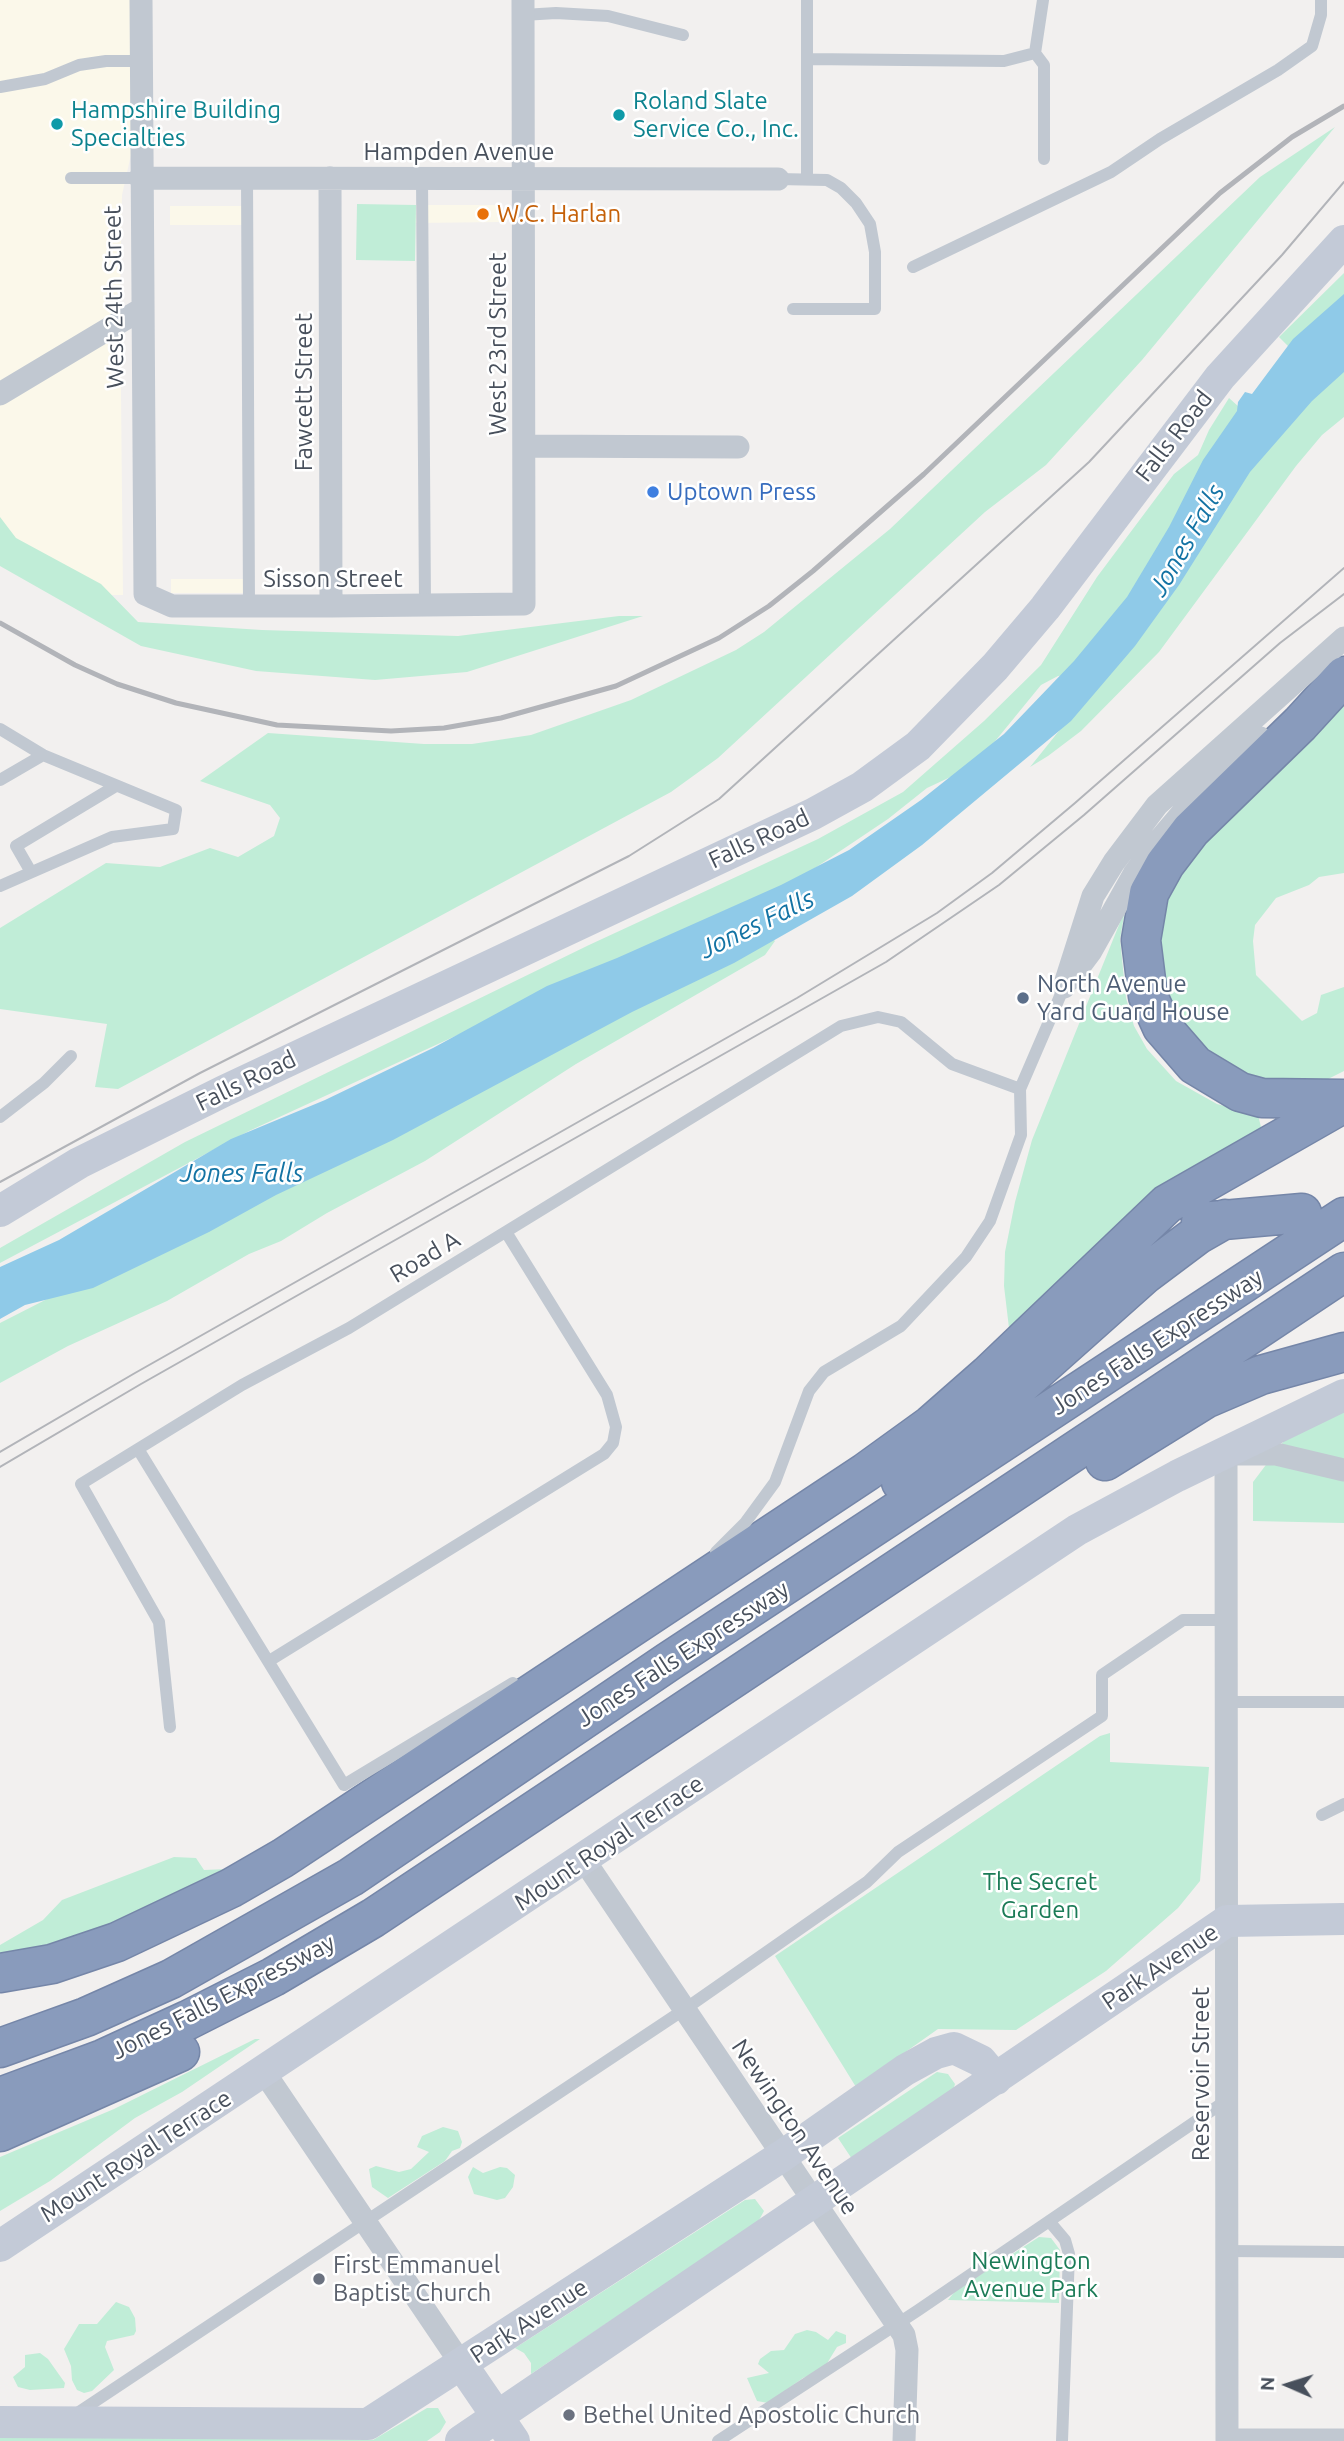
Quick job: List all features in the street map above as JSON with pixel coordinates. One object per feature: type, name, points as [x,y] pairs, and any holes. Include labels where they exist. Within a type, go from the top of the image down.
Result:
[{"type":"highway","points":[[1344,673],[1300,724],[1191,830],[1165,864],[1149,893],[1141,940],[1148,996],[1162,1027],[1195,1065],[1240,1092],[1262,1098],[1344,1101]]},
{"type":"highway","points":[[7,1973],[52,1964],[117,1942],[231,1888],[283,1858],[866,1472],[931,1425],[1058,1312],[1167,1205],[1196,1185],[1344,1101]]},
{"type":"highway","points":[[1131,1240],[1171,1226],[1302,1213]]},
{"type":"highway","name":"Jones Falls Expressway","points":[[0,2048],[86,2017],[171,1979],[351,1877],[668,1662],[1344,1217]]},
{"type":"highway","points":[[668,1662],[764,1576],[925,1465],[1058,1354],[1145,1274],[1198,1235],[1225,1219]]},
{"type":"highway","name":"Jones Falls Expressway","points":[[0,2096],[103,2059],[188,2020],[273,1977],[373,1918],[1344,1272]]},
{"type":"highway","points":[[805,1631],[1076,1479],[1205,1399],[1261,1375],[1344,1352]]},
{"type":"highway","points":[[0,2132],[203,2042],[239,2020],[373,1918]]},
{"type":"street","name":"West 24th Street","points":[[141,0],[139,178],[145,594]]},
{"type":"street","name":"West 23rd Street","points":[[523,7],[524,604]]},
{"type":"street","name":"Hampden Avenue","points":[[139,178],[778,179]]},
{"type":"street","name":"Fawcett Street","points":[[330,178],[331,606]]},
{"type":"street","name":"Falls Road","points":[[0,1211],[79,1163],[224,1091],[813,814],[862,788],[918,746],[995,667],[1045,608],[1220,377],[1344,241]]},
{"type":"street","points":[[0,394],[140,310]]},
{"type":"street","points":[[524,446],[738,446]]},
{"type":"street","name":"Sisson Street","points":[[145,594],[172,606],[524,604]]},
{"type":"street","points":[[1064,987],[1093,896],[1114,862],[1157,805],[1186,776],[1344,638]]},
{"type":"street","points":[[1064,987],[1091,951],[1134,874],[1176,819],[1201,791],[1252,745],[1344,673]]},
{"type":"street","name":"Mount Royal Terrace","points":[[0,2246],[1077,1530],[1177,1476],[1344,1395]]},
{"type":"street","name":"Mount Royal Terrace","points":[[1226,1454],[1276,1454],[1344,1470]]},
{"type":"street","name":"Reservoir Street","points":[[1226,1454],[1227,2440]]},
{"type":"street","name":"Newington Avenue","points":[[584,1860],[897,2324],[907,2350],[904,2441]]},
{"type":"street","name":"Park Avenue","points":[[461,2441],[506,2429],[814,2204],[1227,1921],[1344,1919]]},
{"type":"street","name":"Park Avenue","points":[[0,2422],[368,2424],[782,2156],[905,2070],[936,2053],[954,2048],[981,2061],[996,2079]]},
{"type":"street","points":[[264,2072],[506,2429]]},
{"type":"street","points":[[1227,2440],[1344,2440]]},
{"type":"lane","points":[[807,0],[807,178]]},
{"type":"lane","points":[[1043,0],[1035,53],[1044,65],[1044,159]]},
{"type":"lane","points":[[913,267],[1111,172],[1160,139],[1278,71],[1312,46],[1321,15],[1321,0]]},
{"type":"lane","points":[[523,7],[556,13],[608,16],[683,35]]},
{"type":"lane","points":[[807,59],[1004,61],[1035,53]]},
{"type":"lane","points":[[0,87],[45,79],[79,65],[106,61],[141,61]]},
{"type":"lane","points":[[71,178],[139,178]]},
{"type":"lane","points":[[247,178],[249,606]]},
{"type":"lane","points":[[422,178],[425,605]]},
{"type":"lane","points":[[778,179],[827,180],[841,188],[856,202],[870,224],[875,252],[875,309],[793,309]]},
{"type":"lane","points":[[0,729],[43,755],[176,810],[173,829],[112,837],[0,887]]},
{"type":"lane","points":[[0,780],[43,755]]},
{"type":"lane","points":[[31,872],[16,845],[114,786]]},
{"type":"lane","points":[[615,1621],[685,1577],[745,1523],[775,1482],[809,1391],[824,1372],[901,1326],[966,1257],[990,1220],[1021,1135],[1020,1089],[1064,987]]},
{"type":"lane","name":"Road A","points":[[170,1727],[159,1622],[81,1484],[242,1385],[349,1328],[841,1026],[878,1017],[901,1022],[952,1063],[1020,1089]]},
{"type":"lane","points":[[0,1117],[44,1083],[71,1056]]},
{"type":"lane","points":[[270,1661],[604,1454],[613,1443],[616,1427],[607,1395],[506,1232]]},
{"type":"lane","points":[[138,1449],[344,1785],[521,1679]]},
{"type":"lane","points":[[64,2422],[685,2009],[867,1882],[898,1852],[1102,1716],[1102,1675],[1183,1620],[1226,1620]]},
{"type":"lane","points":[[1226,1702],[1344,1702]]},
{"type":"lane","points":[[1322,1815],[1344,1804]]},
{"type":"lane","points":[[718,2441],[739,2435],[1228,2099]]},
{"type":"lane","points":[[1049,2221],[1065,2240],[1069,2254],[1062,2441]]},
{"type":"lane","points":[[1227,2251],[1344,2252]]},
{"type":"shaded area","points":[[0,0],[131,0],[132,150],[122,195],[120,295],[123,595],[102,595],[0,555]]},
{"type":"shaded area","points":[[416,205],[501,205],[500,222],[415,223]]},
{"type":"shaded area","points":[[170,206],[247,206],[247,225],[170,225]]},
{"type":"shaded area","points":[[171,579],[248,579],[248,593],[171,593]]},
{"type":"green space","points":[[1335,127],[1142,360],[1046,465],[985,512],[718,758],[671,792],[118,1089],[95,1087],[107,1024],[0,1009],[0,928],[106,863],[160,867],[210,848],[238,857],[274,836],[280,818],[270,805],[200,781],[268,733],[424,744],[472,744],[531,735],[631,700],[736,650],[764,632],[890,529],[1260,177]]},
{"type":"green space","points":[[357,204],[416,205],[415,261],[356,260]]},
{"type":"green space","points":[[1344,273],[1344,311],[1304,343],[1288,346],[1279,337]]},
{"type":"green space","points":[[1344,335],[1344,417],[1322,435],[1296,466],[1159,652],[1081,731],[1048,756],[1030,767],[1095,686],[1081,674],[1058,676],[1041,685],[983,756],[959,773],[927,788],[888,819],[803,876],[249,1131],[0,1263],[0,1248],[185,1142],[589,945],[818,839],[903,792],[984,721],[1041,665],[1097,577],[1174,474],[1198,455],[1209,430],[1229,398],[1267,432]]},
{"type":"green space","points":[[0,517],[16,538],[101,584],[138,622],[262,630],[458,636],[619,616],[643,616],[467,672],[375,680],[256,671],[141,646],[0,566]]},
{"type":"green space","points":[[1344,698],[1344,873],[1319,877],[1309,885],[1276,898],[1255,925],[1253,941],[1256,975],[1302,1021],[1317,1013],[1321,995],[1344,987],[1344,1071],[1322,1082],[1253,1083],[1191,1044],[1156,976],[1167,880]]},
{"type":"green space","points":[[1125,910],[1120,939],[1126,998],[1134,1026],[1147,1049],[1176,1081],[1217,1104],[1258,1115],[1262,1131],[1020,1323],[1009,1328],[1004,1286],[1005,1252],[1032,1140]]},
{"type":"green space","points":[[766,933],[775,941],[765,955],[576,1064],[425,1161],[327,1213],[281,1241],[249,1254],[167,1301],[68,1346],[0,1383],[0,1323]]},
{"type":"green space","points":[[1344,1406],[1344,1523],[1253,1521],[1253,1482],[1284,1441]]},
{"type":"green space","name":"The Secret Garden","points":[[1110,1733],[1110,1762],[1209,1767],[1200,1881],[1178,1908],[1106,1971],[1016,2030],[938,2029],[856,2087],[775,1956],[1100,1736]]},
{"type":"green space","points":[[174,1857],[196,1858],[204,1870],[227,1869],[140,1913],[57,1943],[0,1956],[0,1945],[43,1920],[62,1900]]},
{"type":"green space","points":[[255,2039],[260,2039],[182,2092],[135,2118],[50,2181],[0,2211],[0,2157],[114,2109]]},
{"type":"green space","points":[[937,2072],[948,2074],[955,2084],[952,2094],[852,2159],[838,2138]]},
{"type":"green space","points":[[443,2127],[458,2131],[462,2142],[460,2148],[452,2151],[445,2161],[388,2198],[372,2187],[369,2169],[376,2166],[399,2172],[411,2169],[429,2152],[417,2147],[422,2136]]},
{"type":"green space","points":[[473,2167],[483,2173],[500,2167],[507,2168],[515,2175],[513,2187],[505,2198],[497,2200],[474,2194],[468,2177]]},
{"type":"green space","points":[[755,2199],[764,2211],[758,2222],[531,2374],[531,2363],[524,2353],[515,2348],[745,2200]]},
{"type":"green space","name":"Newington Avenue Park","points":[[1039,2237],[1051,2238],[1060,2250],[1059,2303],[948,2300],[956,2290]]},
{"type":"green space","points":[[116,2302],[129,2307],[135,2318],[136,2331],[134,2335],[107,2341],[105,2347],[114,2370],[92,2391],[84,2393],[77,2390],[72,2380],[71,2366],[64,2349],[79,2324],[97,2324]]},
{"type":"green space","points":[[807,2330],[828,2340],[836,2331],[846,2335],[846,2343],[837,2347],[823,2370],[803,2378],[768,2403],[757,2401],[747,2378],[769,2373],[758,2364],[760,2359],[771,2351],[784,2350],[795,2334]]},
{"type":"green space","points":[[40,2353],[48,2359],[65,2383],[64,2388],[30,2390],[18,2387],[13,2377],[25,2367],[25,2355]]},
{"type":"green space","points":[[427,2408],[438,2408],[446,2422],[440,2432],[427,2441],[0,2441],[0,2436],[373,2440]]},
{"type":"water","name":"Jones Falls","points":[[1344,294],[1344,372],[1312,401],[1250,472],[1179,585],[1135,646],[1071,721],[922,845],[852,896],[734,963],[632,1012],[393,1140],[276,1195],[209,1232],[93,1288],[25,1305],[0,1319],[0,1267],[59,1240],[231,1139],[325,1100],[433,1048],[547,986],[781,885],[849,850],[921,800],[1004,734],[1074,661],[1127,597],[1169,527],[1203,460],[1237,411],[1238,402],[1245,392],[1252,394],[1293,339]]},
{"type":"tram line","points":[[0,1182],[200,1073],[629,856],[719,799],[1089,462],[1282,255],[1344,182]]},
{"type":"tram line","points":[[0,1452],[797,998],[937,913],[992,873],[1075,803],[1344,568]]},
{"type":"tram line","points":[[0,1467],[141,1384],[886,962],[999,885],[1084,815],[1280,643],[1344,594]]},
{"type":"railway","points":[[0,623],[75,665],[117,684],[176,703],[277,725],[391,731],[444,728],[501,718],[616,686],[719,638],[769,606],[813,571],[924,474],[1220,193],[1292,137],[1344,106]]},
{"type":"place","name":"Roland Slate Service Co., Inc.","points":[[619,115]]},
{"type":"place","name":"Hampshire Building Specialties","points":[[57,124]]},
{"type":"place","name":"W.C. Harlan","points":[[483,214]]},
{"type":"place","name":"Uptown Press","points":[[653,492]]},
{"type":"place","name":"North Avenue Yard Guard House","points":[[1023,998]]},
{"type":"place","name":"First Emmanuel Baptist Church","points":[[319,2279]]},
{"type":"place","name":"Bethel United Apostolic Church","points":[[569,2415]]}]
